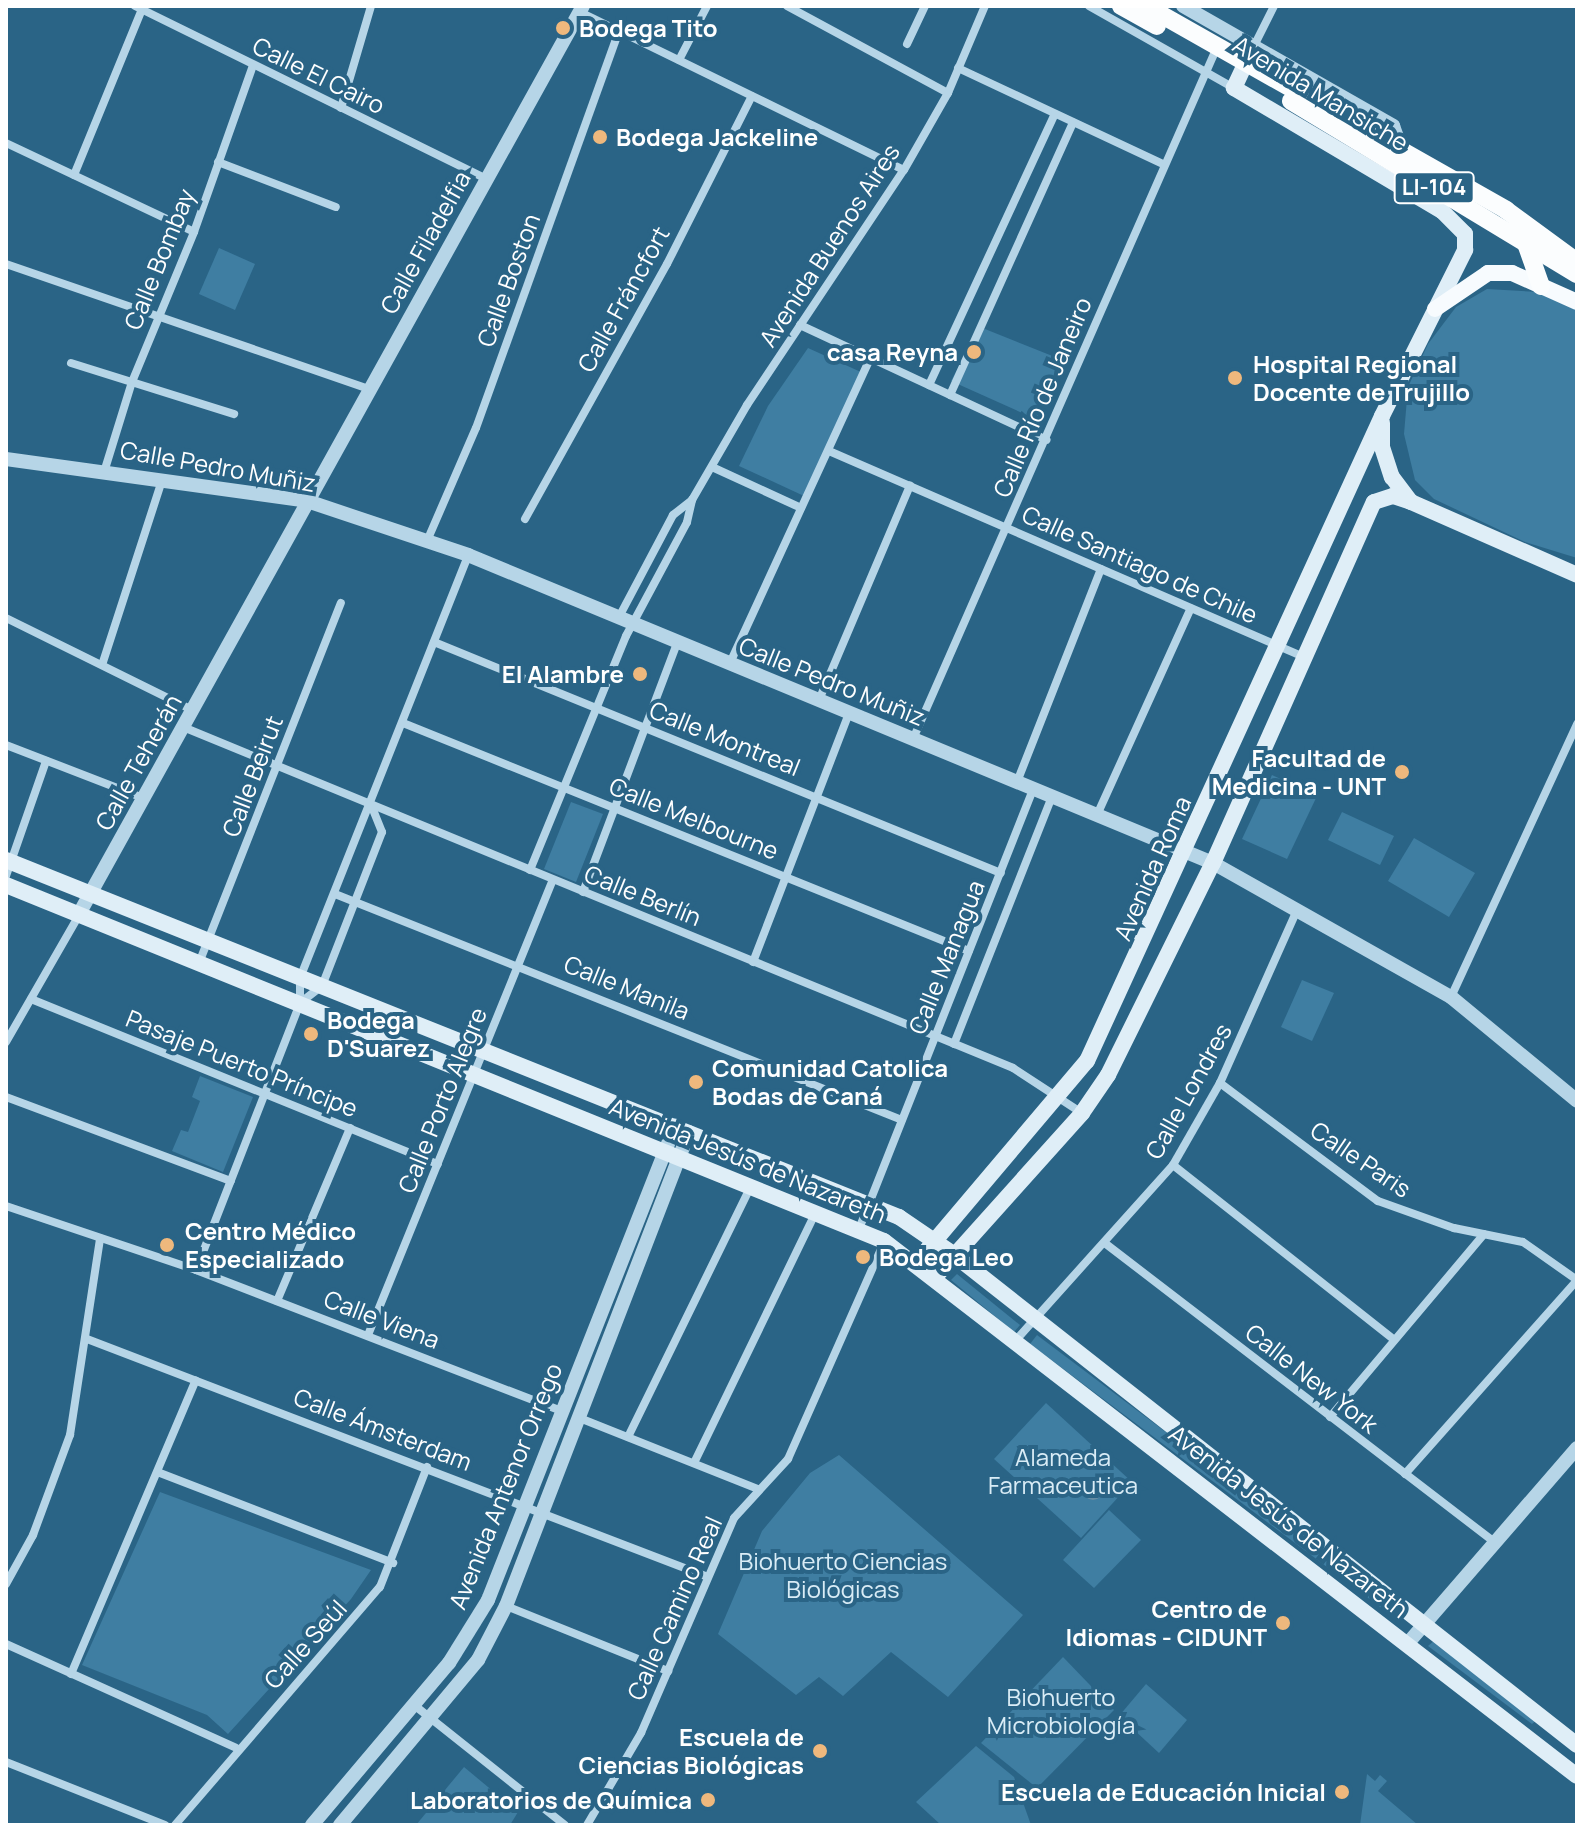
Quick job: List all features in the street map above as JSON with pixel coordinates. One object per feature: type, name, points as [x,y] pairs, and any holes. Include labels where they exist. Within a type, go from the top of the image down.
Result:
[{"type":"highway","name":"Avenida Mansiche","points":[[1121,6],[1291,101],[1577,274]]},
{"type":"highway","name":"Avenida Mansiche","points":[[1146,6],[1212,58]]},
{"type":"highway","name":"Avenida Mansiche","points":[[1240,75],[1403,153],[1506,210],[1577,262]]},
{"type":"highway","points":[[1506,210],[1523,235],[1541,286]]},
{"type":"main road","name":"Avenida Mansiche","points":[[1240,75],[1442,211],[1465,234]]},
{"type":"main road","name":"Avenida Roma","points":[[916,1263],[1061,1097],[1113,1011],[1382,416],[1465,250],[1465,234]]},
{"type":"main road","points":[[1435,309],[1488,273],[1512,273],[1577,302]]},
{"type":"main road","points":[[1382,416],[1387,462],[1411,502]]},
{"type":"main road","points":[[936,1276],[1082,1113],[1135,1028],[1213,863],[1374,502],[1393,496],[1411,502],[1577,575]]},
{"type":"main road","name":"Avenida Jesús de Nazareth","points":[[8,866],[90,894],[869,1203],[953,1254],[1577,1745]]},
{"type":"main road","name":"Avenida Jesús de Nazareth","points":[[6,885],[817,1211],[884,1241],[936,1276],[1577,1776]]},
{"type":"main road","points":[[611,1129],[621,1105]]},
{"type":"street","points":[[341,108],[371,6]]},
{"type":"street","points":[[679,60],[707,6]]},
{"type":"street","points":[[787,6],[948,93]]},
{"type":"street","points":[[907,44],[925,6]]},
{"type":"street","name":"Avenida Buenos Aires","points":[[636,624],[687,522],[692,500],[800,325],[904,170],[948,93],[985,6]]},
{"type":"street","name":"Avenida Mansiche","points":[[1089,6],[1212,58]]},
{"type":"street","name":"Avenida Mansiche","points":[[1183,6],[1393,126],[1403,153]]},
{"type":"street","points":[[1240,75],[1274,6]]},
{"type":"street","points":[[74,175],[140,7]]},
{"type":"street","name":"Calle El Cairo","points":[[140,7],[486,179]]},
{"type":"street","points":[[582,9],[619,31],[904,170]]},
{"type":"street","name":"Calle Filadelfia","points":[[307,501],[582,9]]},
{"type":"street","name":"Calle Boston","points":[[427,541],[476,428],[619,31]]},
{"type":"street","name":"Calle Río de Janeiro","points":[[913,739],[1047,440],[1163,164],[1212,58]]},
{"type":"street","name":"Calle Bombay","points":[[105,469],[132,382],[194,232],[253,65]]},
{"type":"street","points":[[958,68],[1163,164]]},
{"type":"street","name":"Calle Fráncfort","points":[[525,519],[667,264],[752,96]]},
{"type":"street","points":[[929,385],[1055,114]]},
{"type":"street","points":[[950,395],[1073,122]]},
{"type":"street","points":[[6,143],[194,232]]},
{"type":"street","points":[[218,162],[336,207]]},
{"type":"street","points":[[6,264],[368,389]]},
{"type":"street","points":[[800,325],[1047,440]]},
{"type":"street","points":[[730,663],[870,358]]},
{"type":"street","points":[[71,363],[234,414]]},
{"type":"street","name":"Calle Santiago de Chile","points":[[829,451],[1304,657]]},
{"type":"street","name":"Calle Pedro Muñiz","points":[[6,459],[105,469],[307,501],[468,555],[1213,863],[1451,997],[1577,1101]]},
{"type":"street","points":[[712,467],[801,508]]},
{"type":"street","points":[[103,662],[163,479]]},
{"type":"street","points":[[819,700],[910,486]]},
{"type":"street","name":"Avenida Buenos Aires","points":[[619,617],[673,515],[692,500]]},
{"type":"street","name":"Calle Teherán","points":[[6,1042],[307,501]]},
{"type":"street","points":[[196,1270],[300,1003],[300,978],[468,555]]},
{"type":"street","points":[[1017,782],[1101,569]]},
{"type":"street","name":"Calle Beirut","points":[[199,963],[341,603]]},
{"type":"street","points":[[1097,815],[1191,608]]},
{"type":"street","points":[[6,618],[103,662],[192,710]]},
{"type":"street","points":[[530,870],[626,636],[636,624]]},
{"type":"street","points":[[583,892],[678,641]]},
{"type":"street","name":"Calle Montreal","points":[[434,642],[1001,873]]},
{"type":"street","points":[[753,962],[849,713]]},
{"type":"street","name":"Calle Melbourne","points":[[403,723],[969,951]]},
{"type":"street","points":[[1451,997],[1577,724]]},
{"type":"street","name":"Calle Berlín","points":[[183,727],[1013,1068],[1082,1113]]},
{"type":"street","points":[[6,745],[143,798]]},
{"type":"street","points":[[8,866],[46,761]]},
{"type":"street","name":"Calle Managua","points":[[859,1229],[1033,789]]},
{"type":"street","name":"Calle Managua","points":[[954,1044],[1052,797]]},
{"type":"street","points":[[300,1003],[322,986],[382,832],[371,805]]},
{"type":"street","name":"Calle Porto Alegre","points":[[368,1335],[553,880]]},
{"type":"street","name":"Calle Manila","points":[[335,894],[902,1120]]},
{"type":"street","name":"Calle Londres","points":[[1016,1340],[1106,1244],[1173,1165],[1220,1083],[1297,910]]},
{"type":"street","name":"Pasaje Puerto Príncipe","points":[[31,999],[438,1164]]},
{"type":"street","name":"Calle Paris","points":[[1220,1083],[1378,1201],[1405,1214],[1523,1242],[1577,1280]]},
{"type":"street","points":[[6,1097],[231,1181]]},
{"type":"street","points":[[277,1301],[350,1128]]},
{"type":"street","name":"Avenida Antenor Orrego","points":[[312,1825],[449,1663],[488,1600],[596,1319],[682,1129]]},
{"type":"street","name":"Avenida Antenor Orrego","points":[[340,1825],[431,1720],[478,1660],[506,1606],[614,1327],[672,1154]]},
{"type":"street","points":[[1173,1165],[1393,1339]]},
{"type":"street","points":[[628,1437],[752,1185]]},
{"type":"street","points":[[6,1217],[7,1206]]},
{"type":"street","name":"Calle Viena","points":[[7,1206],[196,1270],[758,1489]]},
{"type":"street","points":[[694,1463],[817,1211]]},
{"type":"street","points":[[1330,1417],[1484,1234]]},
{"type":"street","points":[[6,1584],[33,1535],[70,1435],[100,1238]]},
{"type":"street","name":"Calle Camino Real","points":[[587,1825],[641,1733],[734,1518],[788,1459],[884,1241]]},
{"type":"street","name":"Calle New York","points":[[1106,1244],[1495,1542]]},
{"type":"street","points":[[1405,1474],[1577,1280]]},
{"type":"street","points":[[596,1319],[614,1327]]},
{"type":"street","name":"Calle Ámsterdam","points":[[87,1339],[525,1504],[708,1577]]},
{"type":"street","points":[[71,1674],[160,1473],[196,1380]]},
{"type":"street","points":[[1408,1643],[1577,1448]]},
{"type":"street","name":"Calle Seúl","points":[[175,1825],[236,1748],[362,1611],[393,1563],[427,1467]]},
{"type":"street","points":[[160,1473],[393,1563]]},
{"type":"street","points":[[506,1606],[668,1671]]},
{"type":"street","points":[[6,1644],[236,1748]]},
{"type":"street","points":[[414,1705],[565,1825]]},
{"type":"street","points":[[6,1762],[165,1825]]},
{"type":"green space","points":[[219,248],[255,264],[235,310],[199,294]]},
{"type":"green space","points":[[1487,289],[1539,292],[1577,310],[1577,558],[1525,542],[1434,499],[1415,480],[1404,434],[1408,387],[1428,344],[1456,307]]},
{"type":"green space","points":[[980,327],[1065,361],[1038,420],[951,381]]},
{"type":"green space","points":[[808,348],[863,373],[804,496],[739,466],[768,406]]},
{"type":"green space","points":[[1272,775],[1317,796],[1287,859],[1242,839]]},
{"type":"green space","points":[[571,802],[603,814],[576,882],[544,869]]},
{"type":"green space","points":[[1342,812],[1394,836],[1380,865],[1328,840]]},
{"type":"green space","points":[[1414,838],[1475,873],[1449,917],[1388,881]]},
{"type":"green space","points":[[1302,980],[1334,993],[1312,1041],[1281,1027]]},
{"type":"green space","points":[[200,1076],[253,1097],[223,1172],[172,1151],[181,1130],[188,1132],[200,1101],[192,1097]]},
{"type":"green space","points":[[957,1274],[1020,1325],[1014,1332],[951,1280]]},
{"type":"green space","points":[[1037,1335],[1406,1613],[1399,1621],[1030,1344]]},
{"type":"green space","name":"Alameda Farmaceutica","points":[[1046,1403],[1132,1482],[1081,1538],[994,1459]]},
{"type":"green space","name":"Biohuerto Ciencias Biológicas","points":[[839,1455],[1023,1615],[948,1697],[891,1652],[843,1696],[819,1677],[796,1695],[718,1634],[762,1531],[810,1473]]},
{"type":"green space","points":[[160,1492],[371,1570],[351,1599],[228,1734],[207,1715],[82,1665]]},
{"type":"green space","points":[[1109,1510],[1141,1540],[1094,1588],[1063,1560]]},
{"type":"green space","points":[[1436,1639],[1539,1718],[1532,1724],[1428,1646]]},
{"type":"green space","name":"Biohuerto Microbiología","points":[[1063,1657],[1114,1710],[1037,1788],[981,1743]]},
{"type":"green space","points":[[1146,1684],[1187,1720],[1159,1753],[1119,1716]]},
{"type":"green space","points":[[976,1746],[1014,1777],[1031,1825],[941,1825],[916,1802]]},
{"type":"green space","points":[[464,1767],[518,1812],[510,1825],[416,1825]]},
{"type":"green space","points":[[1367,1774],[1375,1781],[1380,1775],[1387,1781],[1378,1791],[1418,1825],[1360,1825]]},
{"type":"shaded area","points":[[1093,1480],[1100,1483],[1103,1490],[1100,1497],[1093,1500],[1086,1497],[1083,1490],[1086,1483]]},
{"type":"place","name":"Bodega Tito","points":[[563,28]]},
{"type":"place","name":"Bodega Jackeline","points":[[600,137]]},
{"type":"place","name":"casa Reyna","points":[[974,352]]},
{"type":"place","name":"Hospital Regional Docente de Trujillo","points":[[1235,378]]},
{"type":"place","name":"El Alambre","points":[[640,674]]},
{"type":"place","name":"Facultad de Medicina - UNT","points":[[1402,772]]},
{"type":"place","name":"Bodega D'Suarez","points":[[311,1034]]},
{"type":"place","name":"Comunidad Catolica Bodas de Caná","points":[[696,1082]]},
{"type":"place","name":"Centro Médico Especializado","points":[[167,1245]]},
{"type":"place","name":"Bodega Leo","points":[[863,1257]]},
{"type":"place","name":"Centro de Idiomas - CIDUNT","points":[[1283,1623]]},
{"type":"place","name":"Escuela de Ciencias Biológicas","points":[[820,1751]]},
{"type":"place","name":"Escuela de Educación Inicial","points":[[1342,1792]]},
{"type":"place","name":"Laboratorios de Química","points":[[708,1800]]}]
